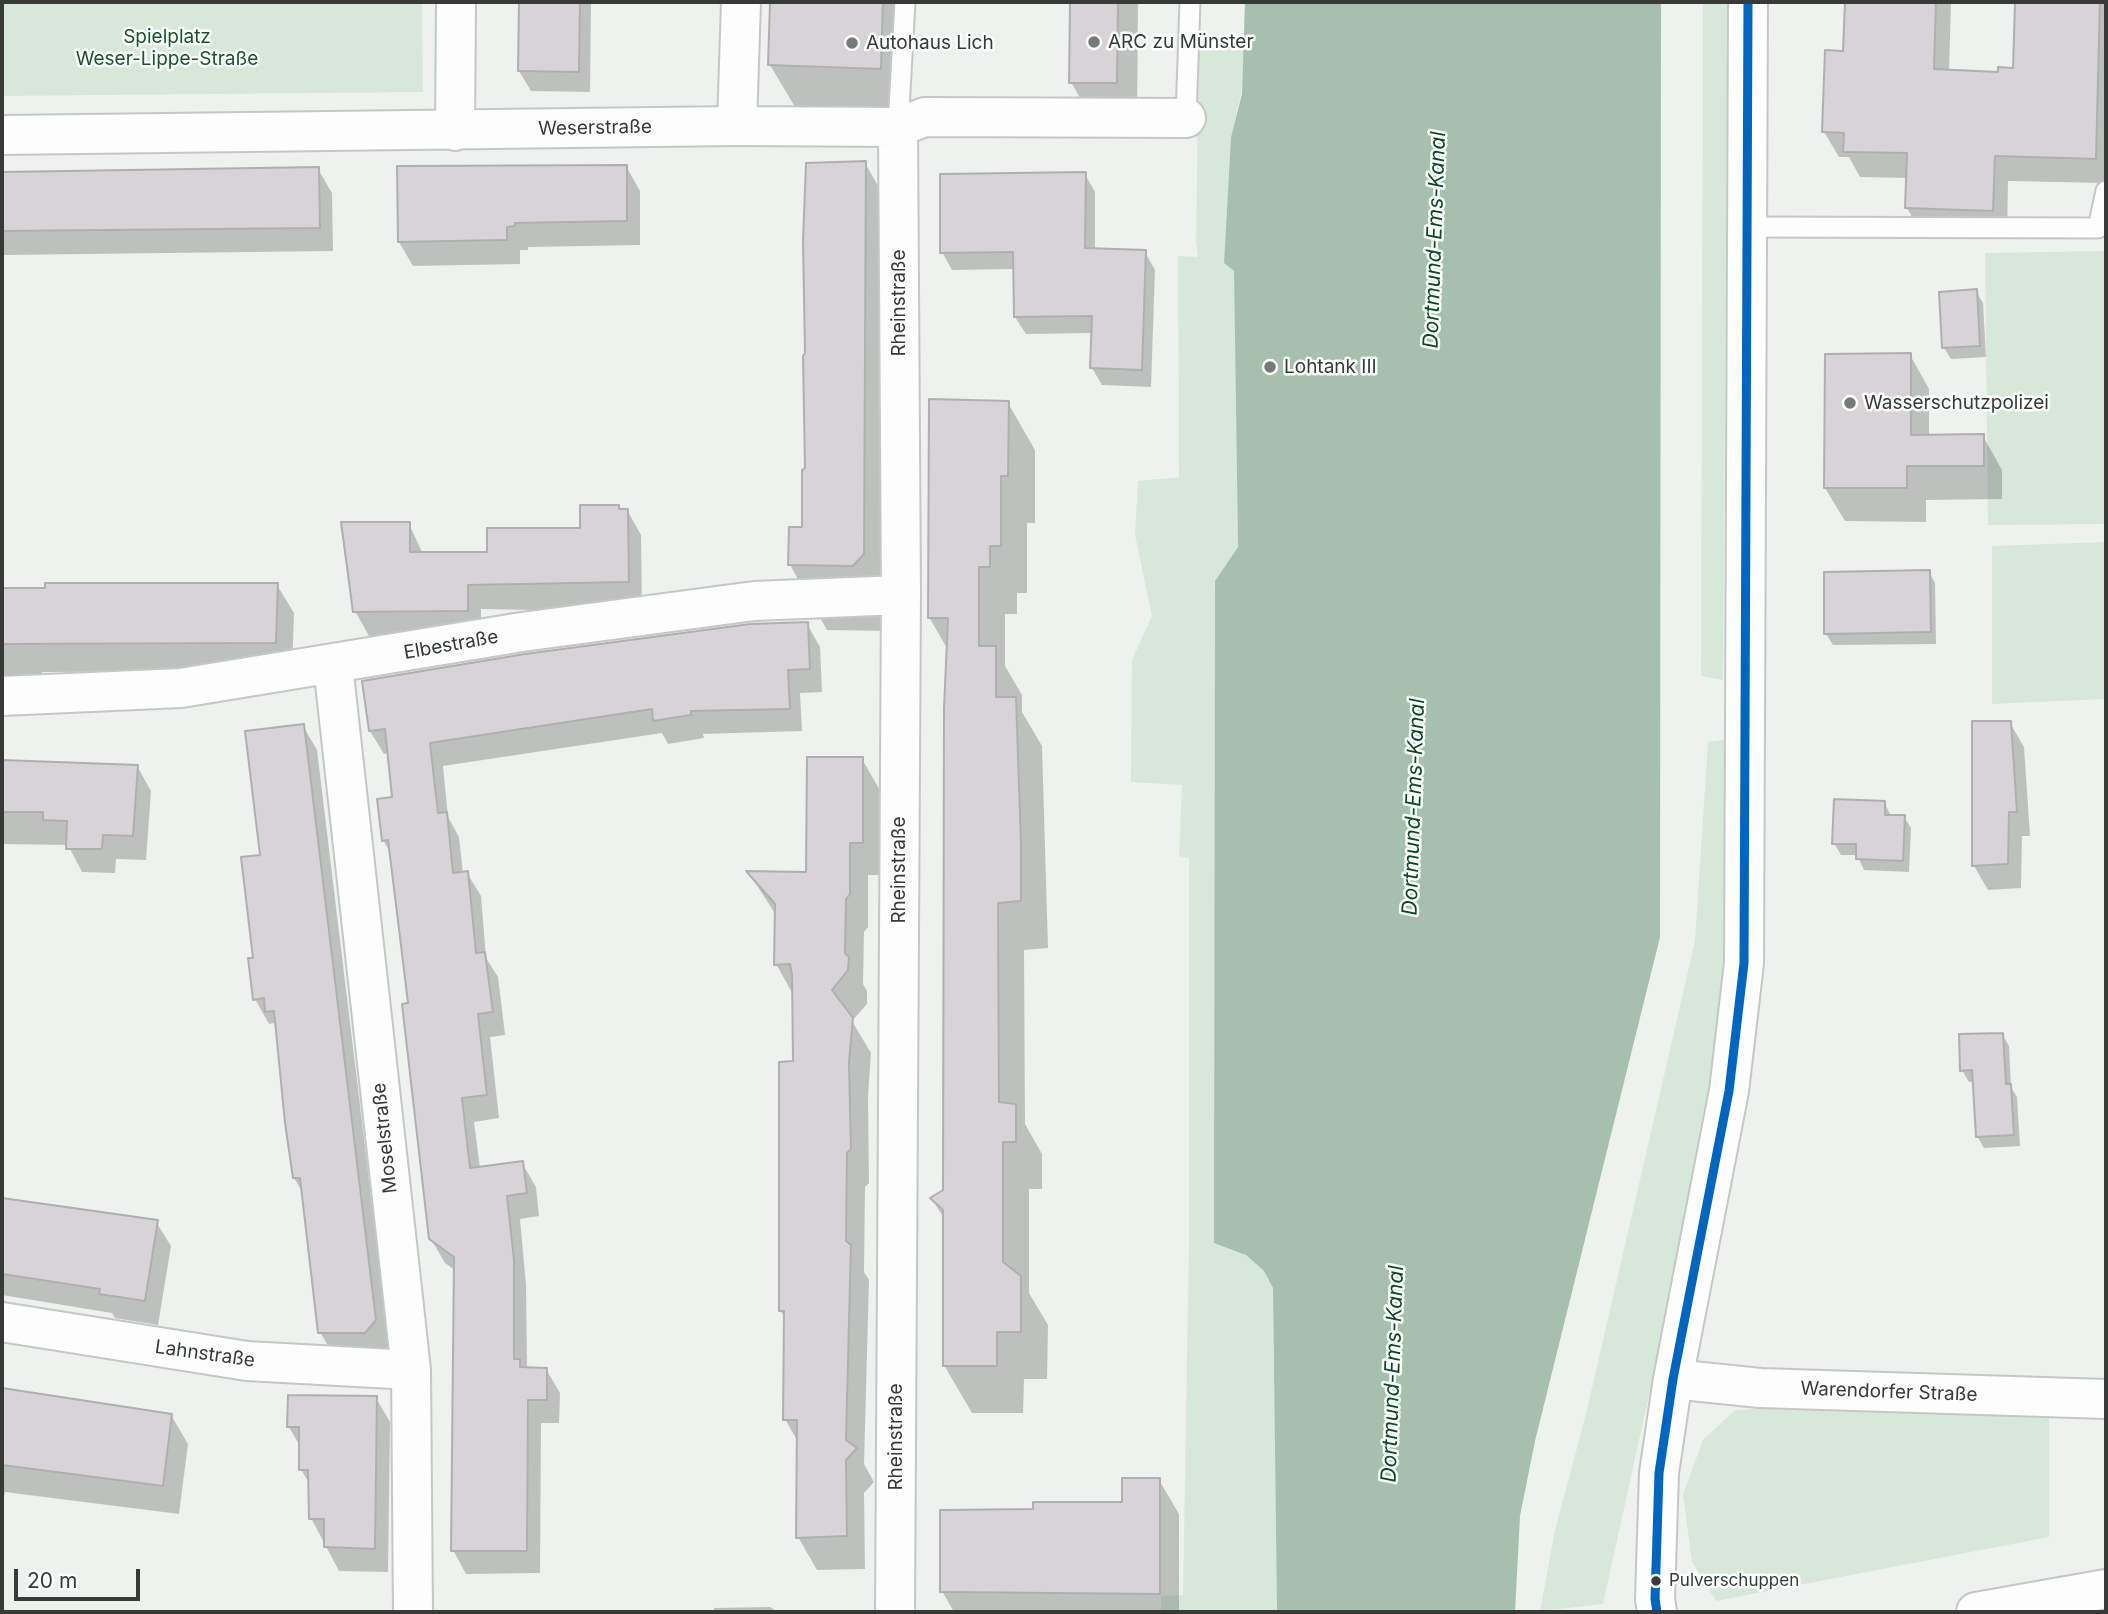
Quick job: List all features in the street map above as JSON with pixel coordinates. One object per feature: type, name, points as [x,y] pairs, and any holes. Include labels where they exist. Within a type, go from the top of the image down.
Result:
[{"type":"street","points":[[456,2],[456,131]]},
{"type":"street","points":[[737,126],[741,2]]},
{"type":"street","points":[[1657,1612],[1659,1473],[1673,1379],[1729,1091],[1744,962],[1748,2]]},
{"type":"street","name":"Weserstraße","points":[[2,135],[737,126],[898,127],[925,117],[1186,118]]},
{"type":"street","name":"Rheinstraße","points":[[895,1612],[901,595],[898,127]]},
{"type":"street","name":"Elbestraße","points":[[2,696],[181,688],[522,632],[754,601],[901,595]]},
{"type":"street","name":"Moselstraße","points":[[333,665],[411,1370],[413,1612]]},
{"type":"street","name":"Lahnstraße","points":[[2,1322],[247,1361],[411,1370]]},
{"type":"street","name":"Warendorfer Straße","points":[[1673,1379],[1760,1388],[2106,1399]]},
{"type":"street","points":[[1976,1612],[2106,1589]]},
{"type":"lane","points":[[898,127],[905,2]]},
{"type":"lane","points":[[1186,118],[1190,2]]},
{"type":"lane","points":[[1748,227],[2098,228],[2106,191]]},
{"type":"green space","name":"Spielplatz Weser-Lippe-Straße","points":[[2,2],[422,2],[423,92],[2,96]]},
{"type":"green space","points":[[1703,2],[1728,2],[1723,680],[1701,676]]},
{"type":"green space","points":[[1199,36],[1245,40],[1241,94],[1231,137],[1224,263],[1234,271],[1238,547],[1215,581],[1216,812],[1246,1255],[1264,1271],[1273,1288],[1277,1612],[1161,1612],[1161,1596],[1183,1595],[1189,1240],[1189,858],[1179,856],[1182,785],[1131,782],[1132,660],[1152,616],[1135,535],[1138,481],[1179,477],[1178,256],[1198,257]]},
{"type":"green space","points":[[2106,251],[2106,524],[1988,525],[1985,253]]},
{"type":"green space","points":[[2106,542],[2106,699],[1992,704],[1992,546]]},
{"type":"green space","points":[[1723,740],[1735,761],[1733,962],[1676,1305],[1655,1368],[1603,1604],[1540,1611],[1555,1530],[1586,1414],[1695,941],[1708,742]]},
{"type":"green space","points":[[1791,1407],[2049,1413],[2049,1537],[1716,1601],[1692,1562],[1683,1494],[1703,1440],[1735,1410]]},
{"type":"water","name":"Dortmund-Ems-Kanal","points":[[1245,2],[1661,2],[1660,937],[1535,1441],[1520,1516],[1515,1612],[1277,1612],[1273,1288],[1264,1271],[1246,1255],[1214,1243],[1215,581],[1238,547],[1234,271],[1224,263],[1231,137],[1242,94]]},
{"type":"building","points":[[519,2],[580,2],[579,72],[518,71]]},
{"type":"building","points":[[770,2],[883,2],[881,69],[768,65]]},
{"type":"building","name":"ARC zu Münster","points":[[1070,2],[1118,2],[1117,83],[1069,83]]},
{"type":"building","points":[[1845,2],[1936,2],[1934,69],[1998,72],[1998,67],[2013,68],[2015,2],[2100,2],[2096,159],[1995,156],[1993,211],[1905,208],[1907,153],[1843,152],[1844,133],[1822,132],[1825,50],[1843,51]]},
{"type":"building","points":[[866,161],[864,554],[853,566],[788,565],[789,527],[802,527],[802,470],[805,468],[803,241],[806,163]]},
{"type":"building","points":[[627,165],[627,221],[515,223],[515,226],[507,227],[507,240],[398,242],[397,166]]},
{"type":"building","points":[[319,167],[320,228],[2,231],[2,172]]},
{"type":"building","points":[[1086,172],[1085,248],[1146,250],[1142,370],[1090,368],[1092,316],[1014,317],[1013,252],[940,253],[940,174]]},
{"type":"building","points":[[1977,289],[1980,346],[1942,348],[1939,292]]},
{"type":"building","points":[[1911,353],[1911,435],[1984,434],[1984,466],[1907,466],[1907,488],[1824,488],[1825,354]]},
{"type":"building","points":[[929,399],[1009,401],[1008,476],[1001,476],[1001,546],[990,546],[990,567],[979,567],[979,646],[996,646],[996,697],[1016,697],[1021,842],[1021,901],[998,903],[999,1102],[1016,1104],[1016,1142],[1003,1142],[1003,1262],[1021,1276],[1021,1332],[997,1332],[997,1366],[943,1366],[943,1210],[930,1198],[943,1190],[944,708],[948,618],[928,618]]},
{"type":"building","points":[[580,505],[619,505],[619,509],[628,509],[629,582],[468,585],[468,611],[353,612],[341,522],[410,522],[410,552],[487,552],[487,528],[580,528]]},
{"type":"building","points":[[1930,570],[1931,632],[1824,634],[1824,572]]},
{"type":"building","points":[[45,583],[278,583],[276,643],[2,644],[2,588],[45,588]]},
{"type":"building","points":[[808,622],[810,669],[788,670],[790,709],[691,711],[691,715],[653,721],[652,709],[430,743],[438,813],[447,812],[453,873],[468,871],[476,953],[485,952],[493,1012],[478,1014],[487,1095],[462,1098],[470,1168],[523,1161],[527,1193],[507,1196],[514,1260],[514,1359],[520,1359],[520,1367],[547,1368],[547,1400],[528,1400],[527,1551],[451,1551],[454,1257],[429,1239],[402,1004],[408,1003],[388,840],[382,841],[377,799],[392,797],[385,729],[369,731],[362,681],[525,654],[750,624]]},
{"type":"building","points":[[1972,721],[2011,721],[2017,812],[2009,812],[2008,864],[1972,866]]},
{"type":"building","points":[[304,724],[376,1320],[365,1333],[318,1333],[300,1178],[293,1178],[285,1123],[274,1011],[265,1012],[264,998],[253,1000],[248,958],[253,958],[241,857],[260,855],[245,731]]},
{"type":"building","points":[[807,757],[863,757],[863,843],[850,843],[850,894],[846,899],[845,953],[849,957],[848,970],[832,990],[853,1018],[849,1062],[851,1149],[847,1153],[846,1241],[851,1245],[846,1440],[857,1448],[846,1460],[847,1536],[796,1538],[797,1420],[783,1420],[784,1311],[779,1311],[779,1062],[793,1061],[792,975],[790,964],[774,965],[775,904],[746,871],[806,872]]},
{"type":"building","points":[[2,760],[138,765],[133,836],[103,835],[102,849],[66,849],[67,821],[43,820],[43,812],[2,812]]},
{"type":"building","points":[[1834,799],[1885,801],[1885,815],[1905,815],[1903,861],[1856,859],[1856,844],[1832,844]]},
{"type":"building","points":[[2003,1033],[2006,1084],[2011,1084],[2014,1135],[1976,1137],[1972,1070],[1960,1071],[1959,1034]]},
{"type":"building","points":[[2,1198],[158,1220],[145,1301],[99,1294],[100,1289],[2,1274]]},
{"type":"building","points":[[2,1388],[172,1414],[163,1486],[2,1465]]},
{"type":"building","points":[[288,1395],[377,1396],[375,1549],[324,1547],[324,1519],[309,1519],[308,1470],[299,1470],[299,1427],[287,1427]]},
{"type":"building","points":[[1122,1478],[1160,1478],[1160,1594],[940,1592],[940,1510],[1033,1509],[1033,1502],[1122,1502]]},
{"type":"transit line","points":[[1657,1612],[1655,1599],[1659,1473],[1673,1379],[1729,1091],[1744,963],[1748,2]]},
{"type":"place","name":"ARC zu Münster","points":[[1094,42]]},
{"type":"place","name":"Autohaus Lich","points":[[852,43]]},
{"type":"place","name":"Lohtank III","points":[[1270,367]]},
{"type":"place","name":"Wasserschutzpolizei","points":[[1850,403]]},
{"type":"place","name":"Pulverschuppen","points":[[1656,1581]]}]
